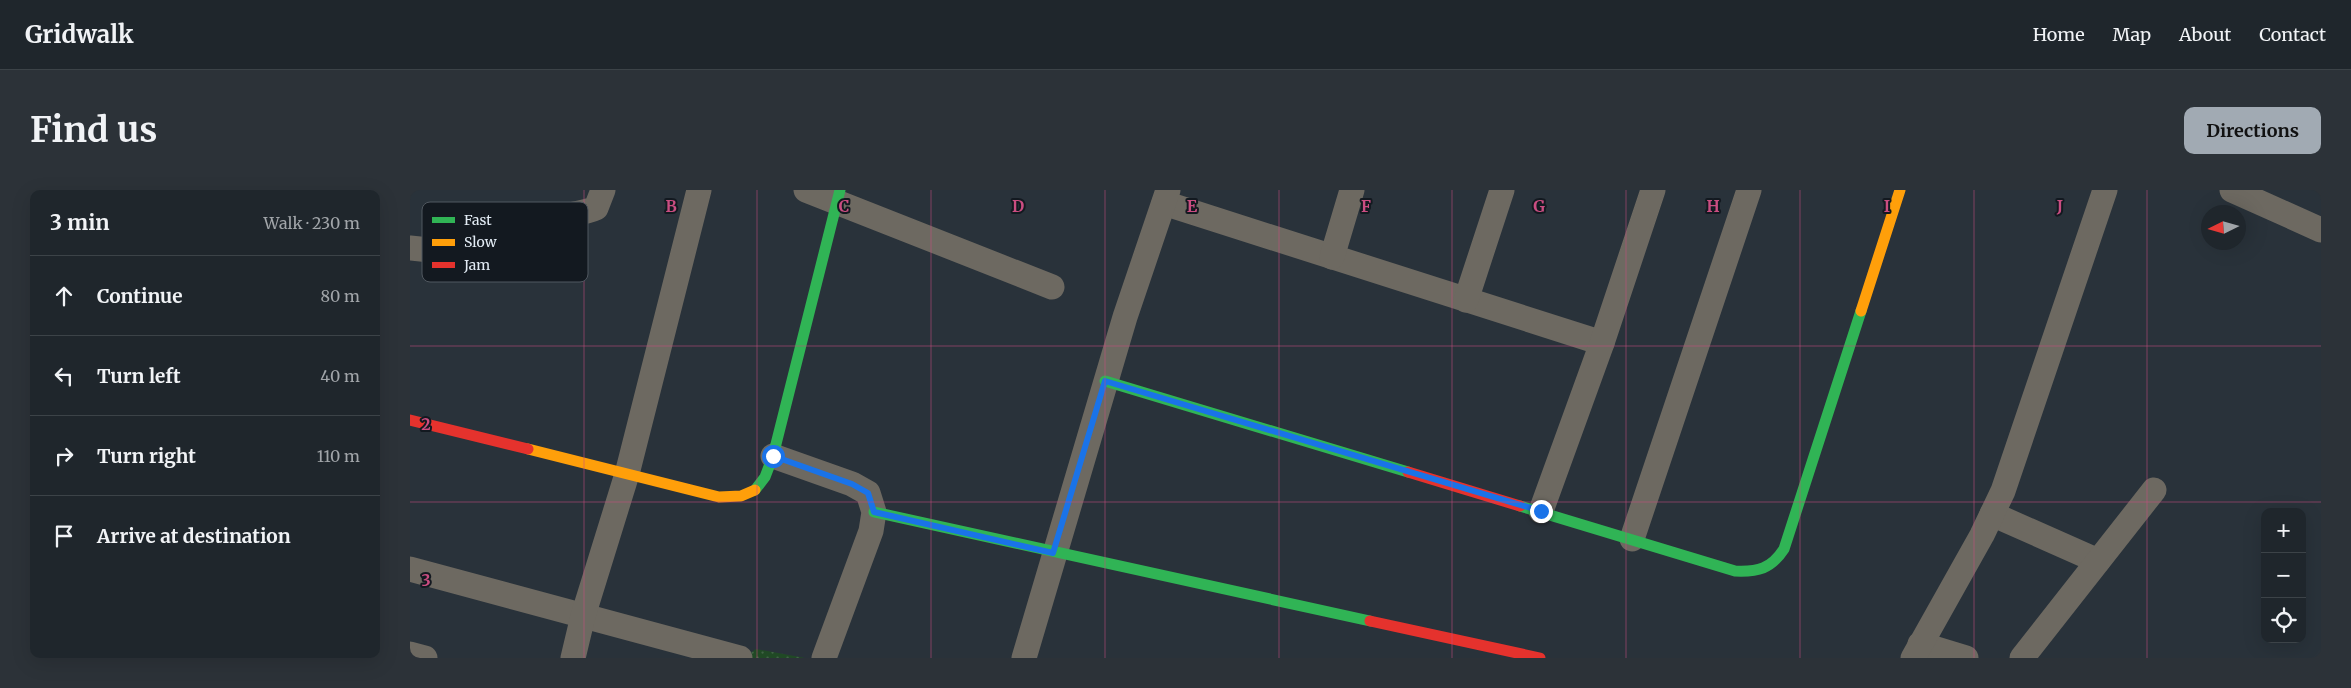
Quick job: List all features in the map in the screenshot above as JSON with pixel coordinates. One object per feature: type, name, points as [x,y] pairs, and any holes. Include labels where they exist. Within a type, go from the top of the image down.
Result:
[{"type":"street","points":[[588,211],[596,208],[603,190]]},
{"type":"street","points":[[573,658],[583,616],[627,474],[699,190]]},
{"type":"street","points":[[806,190],[838,195],[1052,287]]},
{"type":"street","points":[[1332,257],[1352,190]]},
{"type":"street","points":[[1466,300],[1502,190]]},
{"type":"street","points":[[1541,511],[1602,343],[1653,190]]},
{"type":"street","points":[[1632,539],[1749,190]]},
{"type":"street","points":[[1105,381],[1735,571],[1758,572],[1774,564],[1784,549],[1900,190]]},
{"type":"street","points":[[1966,658],[1916,651],[1961,575],[1992,514],[2021,441],[2105,190]]},
{"type":"street","points":[[2232,190],[2278,200],[2321,230]]},
{"type":"street","points":[[410,420],[719,497],[740,499],[756,490],[765,476],[773,456],[838,195]]},
{"type":"street","points":[[1024,658],[1053,553],[1105,381],[1166,196],[1332,257],[1602,343]]},
{"type":"street","points":[[773,456],[852,484],[868,493],[874,512],[871,531],[824,658]]},
{"type":"street","points":[[2022,658],[2154,490]]},
{"type":"street","points":[[874,512],[1053,553],[1540,658]]},
{"type":"street","points":[[1992,514],[2098,561]]},
{"type":"street","points":[[410,569],[740,658]]},
{"type":"street","points":[[410,654],[425,658]]},
{"type":"green space","points":[[756,649],[805,658],[744,658]]},
{"type":"traffic: fast","points":[[755,490],[765,477],[773,456],[840,190]]},
{"type":"traffic: fast","points":[[1520,506],[1735,571],[1757,570],[1769,565],[1784,549],[1861,311]]},
{"type":"traffic: fast","points":[[1105,381],[1408,472]]},
{"type":"traffic: fast","points":[[874,512],[1370,621]]},
{"type":"traffic: slow","points":[[1861,311],[1900,190]]},
{"type":"traffic: slow","points":[[528,449],[719,497],[741,496],[755,490]]},
{"type":"traffic: jam","points":[[410,420],[528,449]]},
{"type":"traffic: jam","points":[[1408,472],[1520,506]]},
{"type":"traffic: jam","points":[[1370,621],[1540,658]]},
{"type":"route","points":[[773,456],[852,484],[868,493],[874,512],[1053,553],[1105,381],[1541,511]]}]
